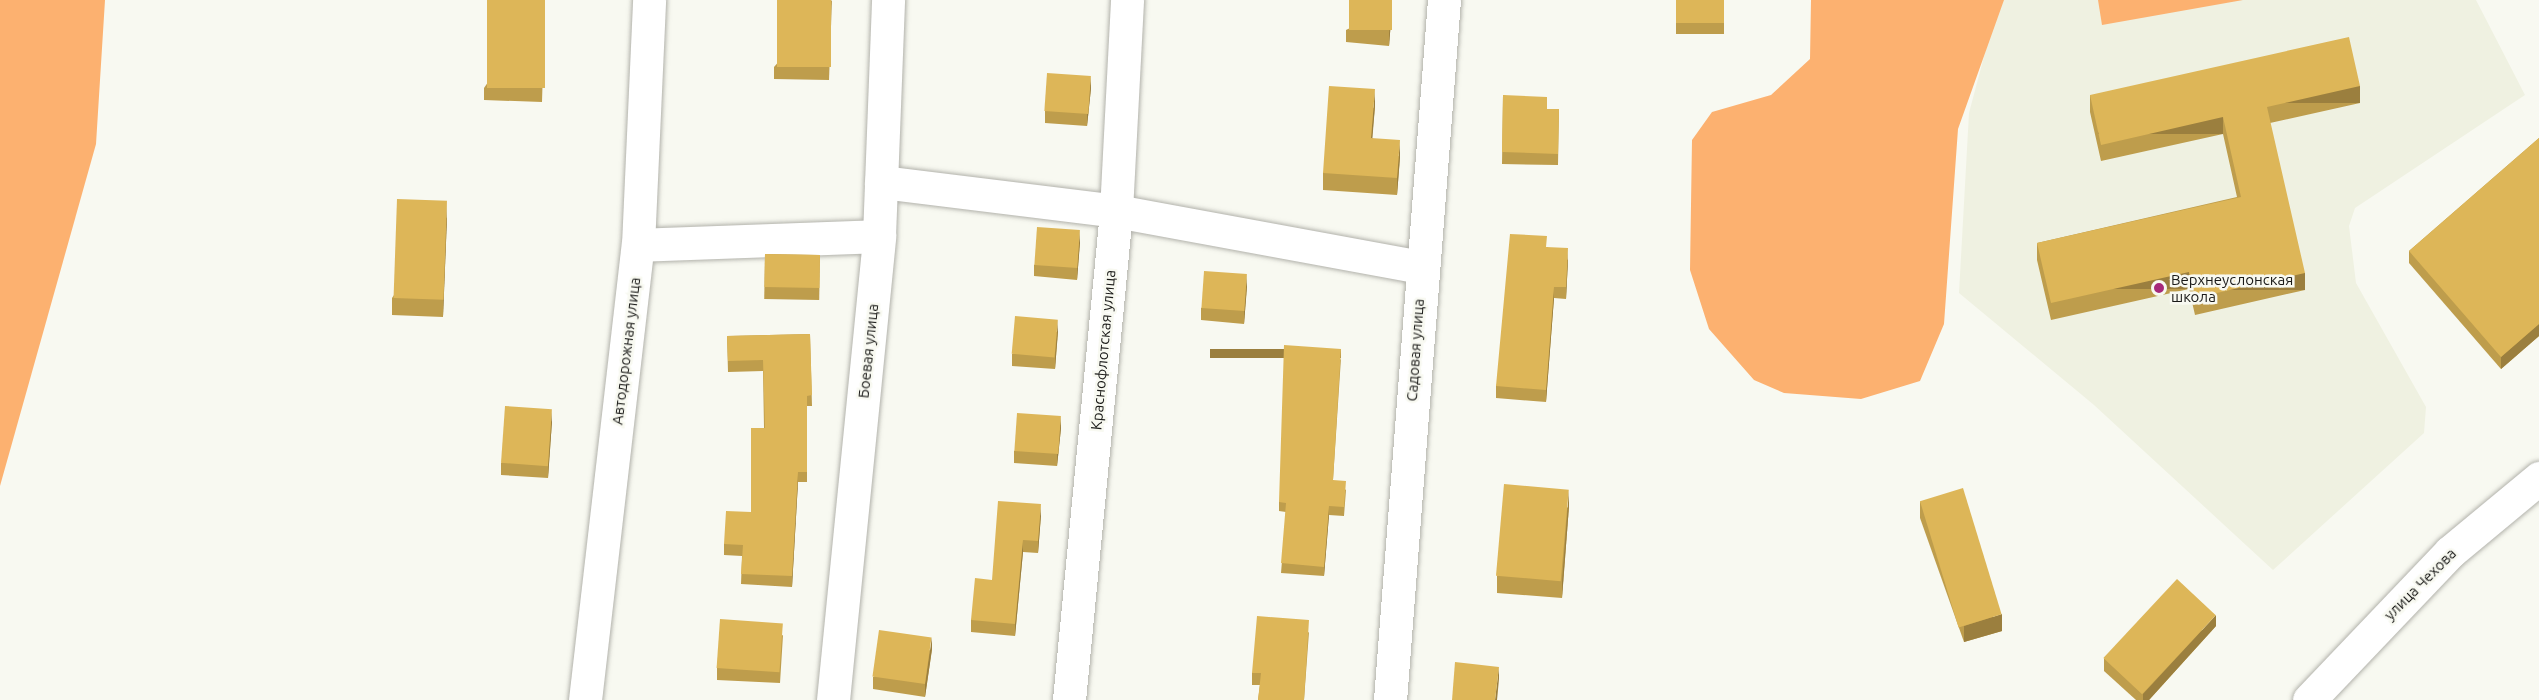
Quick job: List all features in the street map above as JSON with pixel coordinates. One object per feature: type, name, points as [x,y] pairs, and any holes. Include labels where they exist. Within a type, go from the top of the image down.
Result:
[{"type":"street","name":"Автодорожная улица","points":[[585,700],[638,245],[649,0]]},
{"type":"street","name":"Боевая улица","points":[[833,700],[879,236],[888,0]]},
{"type":"street","name":"Краснофлотская улица","points":[[1069,700],[1116,211],[1127,0]]},
{"type":"street","name":"Садовая улица","points":[[1390,700],[1421,267],[1444,0]]},
{"type":"street","points":[[881,182],[1116,211],[1421,267]]},
{"type":"street","points":[[638,245],[879,236]]},
{"type":"street","name":"улица Чехова","points":[[2309,700],[2450,552],[2539,478]]},
{"type":"shaded area","points":[[0,0],[105,0],[96,144],[0,486]]},
{"type":"shaded area","points":[[1811,0],[2004,0],[1958,129],[1944,324],[1920,381],[1861,399],[1784,393],[1754,380],[1709,329],[1690,270],[1692,140],[1712,112],[1771,95],[1810,59]]},
{"type":"shaded area","name":"Верхнеуслонская школа","points":[[1999,0],[2476,0],[2525,95],[2355,208],[2349,226],[2356,283],[2426,407],[2424,433],[2273,570],[2094,405],[1959,293],[1969,113]]},
{"type":"shaded area","points":[[2098,0],[2243,0],[2102,25]]},
{"type":"building","points":[[487,0],[545,0],[545,88],[487,88]]},
{"type":"building","points":[[777,0],[831,0],[831,67],[777,67]]},
{"type":"building","points":[[1349,0],[1392,0],[1392,30],[1349,30]]},
{"type":"building","points":[[1676,0],[1724,0],[1724,23],[1676,23]]},
{"type":"building","points":[[2349,37],[2360,86],[2267,107],[2305,273],[2195,298],[2189,272],[2051,303],[2037,243],[2241,197],[2223,117],[2101,145],[2090,95]]},
{"type":"building","points":[[1047,73],[1091,76],[1088,114],[1044,111]]},
{"type":"building","points":[[1329,86],[1375,89],[1371,138],[1400,140],[1397,178],[1323,173]]},
{"type":"building","points":[[1503,95],[1547,97],[1547,109],[1559,109],[1558,154],[1502,152]]},
{"type":"building","points":[[2539,138],[2539,324],[2501,357],[2409,251]]},
{"type":"building","points":[[397,199],[447,201],[444,300],[394,298]]},
{"type":"building","points":[[1037,227],[1080,230],[1077,268],[1034,265]]},
{"type":"building","points":[[1510,234],[1547,236],[1546,247],[1568,248],[1566,287],[1554,287],[1546,390],[1496,386]]},
{"type":"building","points":[[765,254],[820,255],[819,288],[764,287]]},
{"type":"building","points":[[1204,271],[1247,274],[1244,311],[1201,308]]},
{"type":"building","points":[[1015,316],[1058,320],[1055,358],[1012,354]]},
{"type":"building","points":[[810,334],[812,395],[807,396],[807,472],[798,472],[792,576],[741,574],[743,545],[724,544],[726,511],[751,512],[751,428],[765,428],[763,360],[728,361],[727,336]]},
{"type":"building","points":[[1284,345],[1341,349],[1333,480],[1346,481],[1344,507],[1329,506],[1324,567],[1281,563],[1286,503],[1279,502]]},
{"type":"building","points":[[505,406],[552,409],[548,466],[501,463]]},
{"type":"building","points":[[1017,413],[1061,416],[1058,454],[1014,451]]},
{"type":"building","points":[[1504,484],[1569,490],[1561,581],[1496,576]]},
{"type":"building","points":[[1963,488],[2002,614],[1959,627],[1920,501]]},
{"type":"building","points":[[998,501],[1041,504],[1038,541],[1023,540],[1015,624],[971,620],[975,578],[992,580]]},
{"type":"building","points":[[2177,579],[2216,615],[2142,694],[2103,658]]},
{"type":"building","points":[[1257,616],[1309,620],[1304,700],[1258,700],[1261,673],[1252,673]]},
{"type":"building","points":[[720,619],[783,623],[779,672],[717,668]]},
{"type":"building","points":[[879,630],[931,637],[925,684],[872,677]]},
{"type":"building","points":[[1455,662],[1499,667],[1495,700],[1452,700]]},
{"type":"place","name":"Верхнеуслонская школа","points":[[2159,288]]}]
